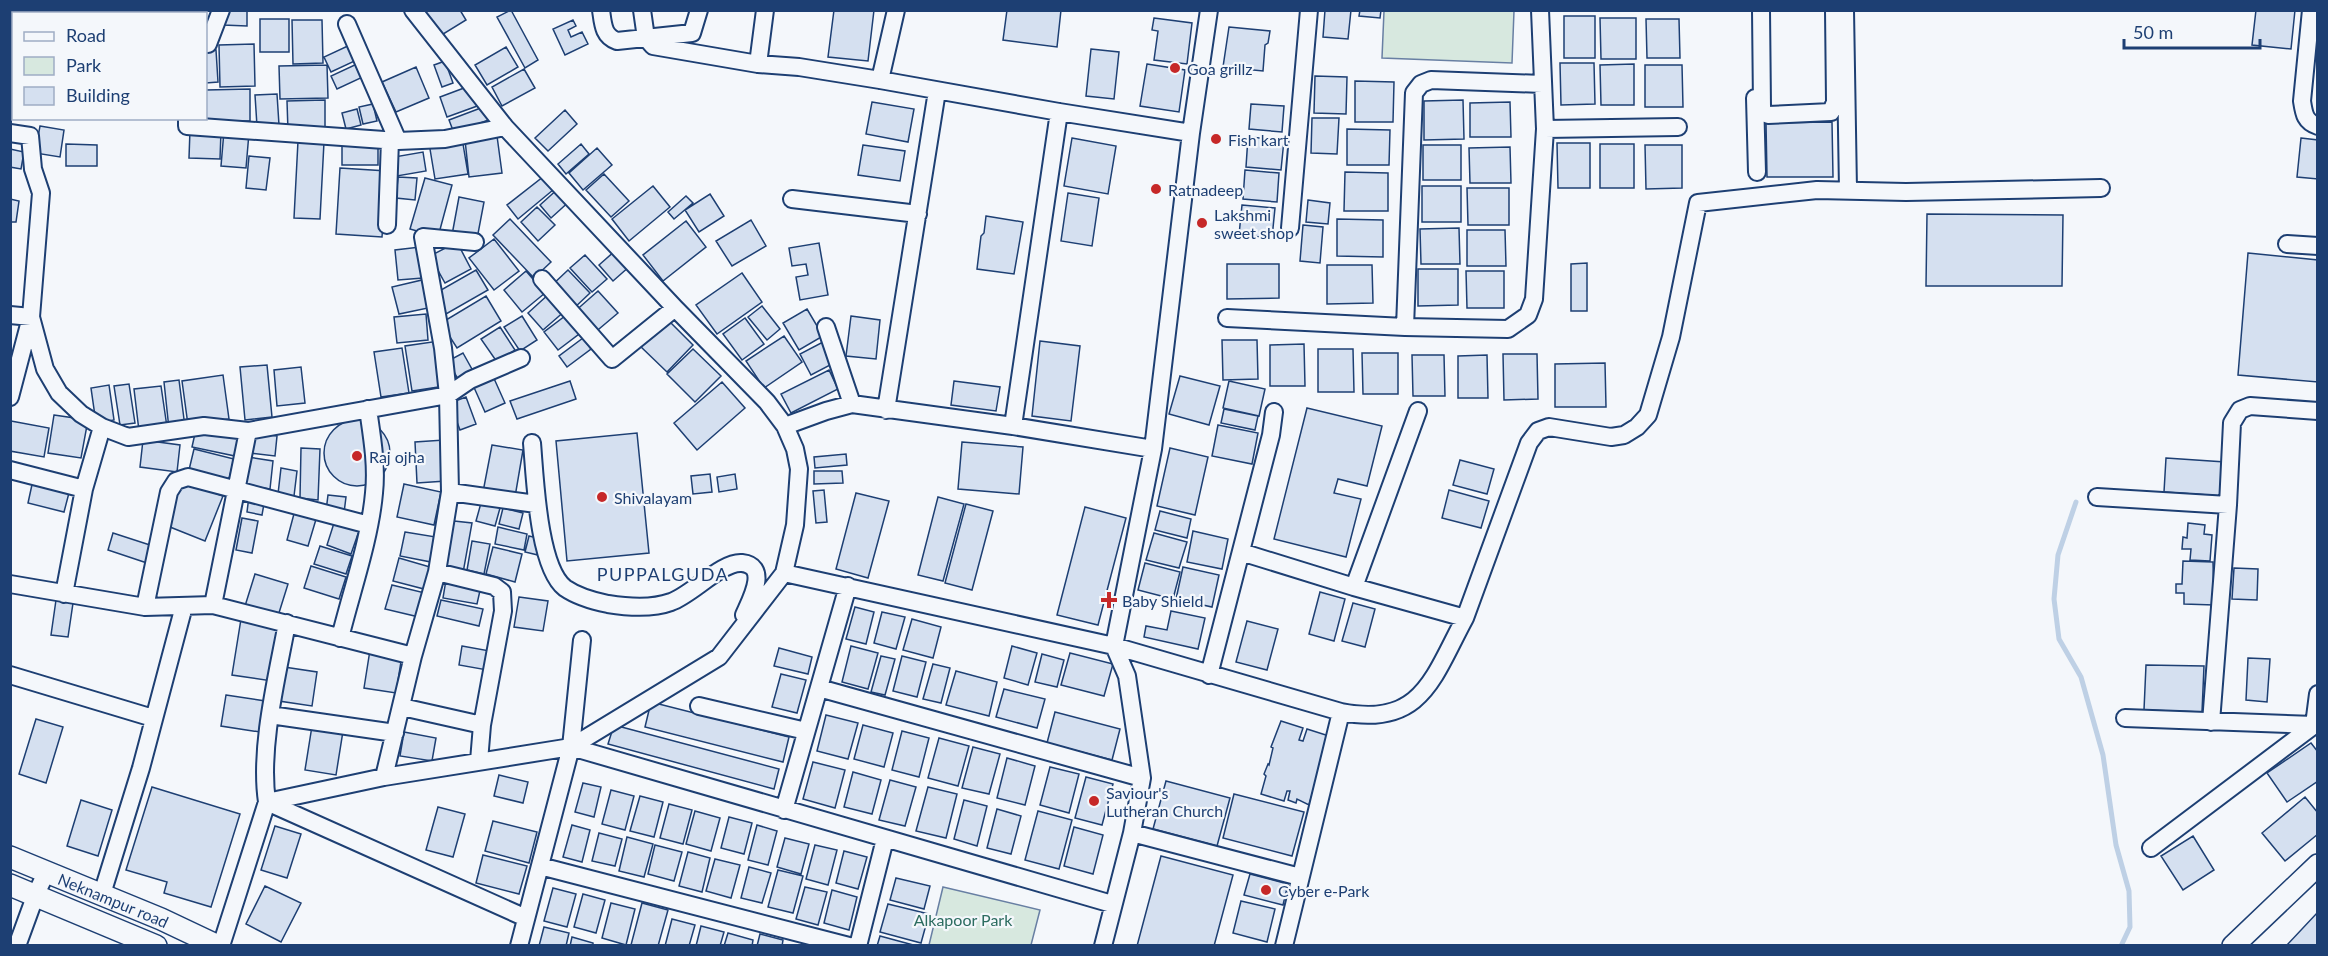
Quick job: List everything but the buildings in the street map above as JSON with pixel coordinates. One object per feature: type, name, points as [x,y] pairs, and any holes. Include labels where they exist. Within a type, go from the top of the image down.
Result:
[{"type":"street","points":[[207,44],[221,10]]},
{"type":"street","points":[[267,802],[384,777],[571,747],[720,657],[784,573],[795,525],[799,469],[795,449],[785,426],[767,402],[505,127],[413,10]]},
{"type":"street","points":[[601,10],[604,31],[613,40],[692,33],[699,10]]},
{"type":"street","points":[[642,10],[646,38],[653,46],[758,64],[800,67],[880,80],[1191,134]]},
{"type":"street","points":[[758,64],[765,10]]},
{"type":"street","points":[[880,80],[896,10]]},
{"type":"street","points":[[1290,228],[1309,10]]},
{"type":"street","points":[[1227,318],[1405,327],[1508,329],[1528,315],[1534,299],[1545,129],[1540,10]]},
{"type":"street","points":[[1754,10],[1757,172]]},
{"type":"street","points":[[1761,10],[1762,107],[1763,112],[1768,115],[1831,112],[1835,102],[1834,10]]},
{"type":"street","points":[[1845,10],[1848,190]]},
{"type":"street","points":[[2311,10],[2302,101],[2308,122],[2318,126]]},
{"type":"street","points":[[1103,945],[1132,834],[1142,778],[1127,676],[1114,646],[1153,449],[1206,11]]},
{"type":"street","points":[[347,24],[394,141],[387,225]]},
{"type":"street","points":[[1405,327],[1414,93],[1421,84],[1431,80],[1542,84]]},
{"type":"street","points":[[886,410],[937,91]]},
{"type":"street","points":[[1013,426],[1059,112]]},
{"type":"street","points":[[187,120],[187,126],[394,141],[445,140],[505,127]]},
{"type":"street","points":[[1545,129],[1678,127]]},
{"type":"street","points":[[10,133],[30,136],[33,169],[41,193],[31,318],[10,397]]},
{"type":"street","points":[[784,573],[1114,646],[1341,712],[1360,716],[1383,715],[1397,711],[1415,702],[1430,684],[1465,618],[1529,443],[1538,431],[1549,427],[1611,436],[1624,435],[1637,427],[1648,415],[1671,337],[1698,203],[1817,190],[1906,192],[2101,188]]},
{"type":"street","points":[[792,199],[918,214]]},
{"type":"street","points":[[384,777],[413,656],[437,572],[450,492],[448,395],[443,348],[423,237],[475,242]]},
{"type":"street","points":[[2287,244],[2318,246]]},
{"type":"street","points":[[542,279],[612,359],[675,308]]},
{"type":"street","points":[[10,315],[31,318]]},
{"type":"street","points":[[31,318],[45,369],[59,393],[81,414],[102,427],[128,437],[204,426],[248,431],[448,395],[470,380],[521,358]]},
{"type":"street","points":[[826,327],[852,404]]},
{"type":"street","points":[[785,426],[852,404],[1013,426],[1153,449]]},
{"type":"street","points":[[2211,723],[2232,423],[2240,410],[2250,406],[2318,411]]},
{"type":"street","points":[[340,638],[369,525],[374,493],[375,456],[368,409]]},
{"type":"street","points":[[1354,587],[1418,411]]},
{"type":"street","points":[[1209,675],[1271,435],[1274,412]]},
{"type":"street","points":[[64,594],[84,489],[102,427]]},
{"type":"street","points":[[213,605],[248,431]]},
{"type":"street","points":[[532,443],[536,504],[554,574],[564,586],[578,596],[624,607],[671,603],[694,590],[730,564],[741,562],[750,565],[757,573],[757,584],[735,636]]},
{"type":"street","points":[[10,470],[84,489]]},
{"type":"street","points":[[145,607],[169,492],[176,481],[188,477],[369,525]]},
{"type":"street","points":[[450,492],[536,504]]},
{"type":"street","points":[[2097,497],[2228,505]]},
{"type":"street","points":[[1241,552],[1465,618]]},
{"type":"street","points":[[437,572],[494,586],[502,592],[503,611],[482,725],[479,761]]},
{"type":"street","points":[[10,584],[145,607],[213,605],[413,656]]},
{"type":"street","points":[[784,810],[848,586]]},
{"type":"street","points":[[102,894],[141,768],[184,606]]},
{"type":"street","points":[[220,945],[267,802],[265,787],[270,715],[287,623]]},
{"type":"street","points":[[519,945],[571,747],[582,640]]},
{"type":"street","points":[[10,675],[153,718]]},
{"type":"street","points":[[819,688],[1142,778]]},
{"type":"street","points":[[2151,848],[2316,724],[2318,694]]},
{"type":"street","points":[[699,706],[806,731]]},
{"type":"street","points":[[402,707],[482,725]]},
{"type":"street","points":[[1284,945],[1341,712]]},
{"type":"street","points":[[270,715],[395,733]]},
{"type":"street","points":[[2125,718],[2211,723],[2316,724]]},
{"type":"street","points":[[571,747],[1112,904]]},
{"type":"street","points":[[267,802],[526,918]]},
{"type":"street","points":[[1132,834],[1300,878]]},
{"type":"street","points":[[858,945],[885,839]]},
{"type":"street","name":"Neknampur road","points":[[10,857],[220,945]]},
{"type":"street","points":[[540,866],[849,945]]},
{"type":"street","points":[[2233,945],[2316,869]]},
{"type":"street","points":[[17,945],[47,871]]},
{"type":"street","name":"Neknampur road","points":[[10,885],[36,894],[152,945]]},
{"type":"green space","points":[[1384,11],[1514,11],[1512,63],[1382,58]]},
{"type":"green space","name":"Alkapoor Park","points":[[943,887],[1040,910],[1031,945],[929,945]]},
{"type":"waterway","points":[[2076,502],[2058,555],[2054,599],[2059,639],[2081,677],[2103,755],[2116,845],[2129,891],[2130,927],[2121,946]]},
{"type":"place","name":"Goa grillz","points":[[1175,68]]},
{"type":"place","name":"Fish kart","points":[[1216,139]]},
{"type":"place","name":"Ratnadeep","points":[[1156,189]]},
{"type":"place","name":"Lakshmi sweet shop","points":[[1202,223]]},
{"type":"place","name":"Raj ojha","points":[[357,456]]},
{"type":"place","name":"Shivalayam","points":[[602,497]]},
{"type":"place","name":"Baby Shield","points":[[1109,600]]},
{"type":"place","name":"Saviour's Lutheran Church","points":[[1094,801]]},
{"type":"place","name":"Cyber e-Park","points":[[1266,890]]},
{"type":"district","name":"PUPPALGUDA","points":[[663,574]]}]
